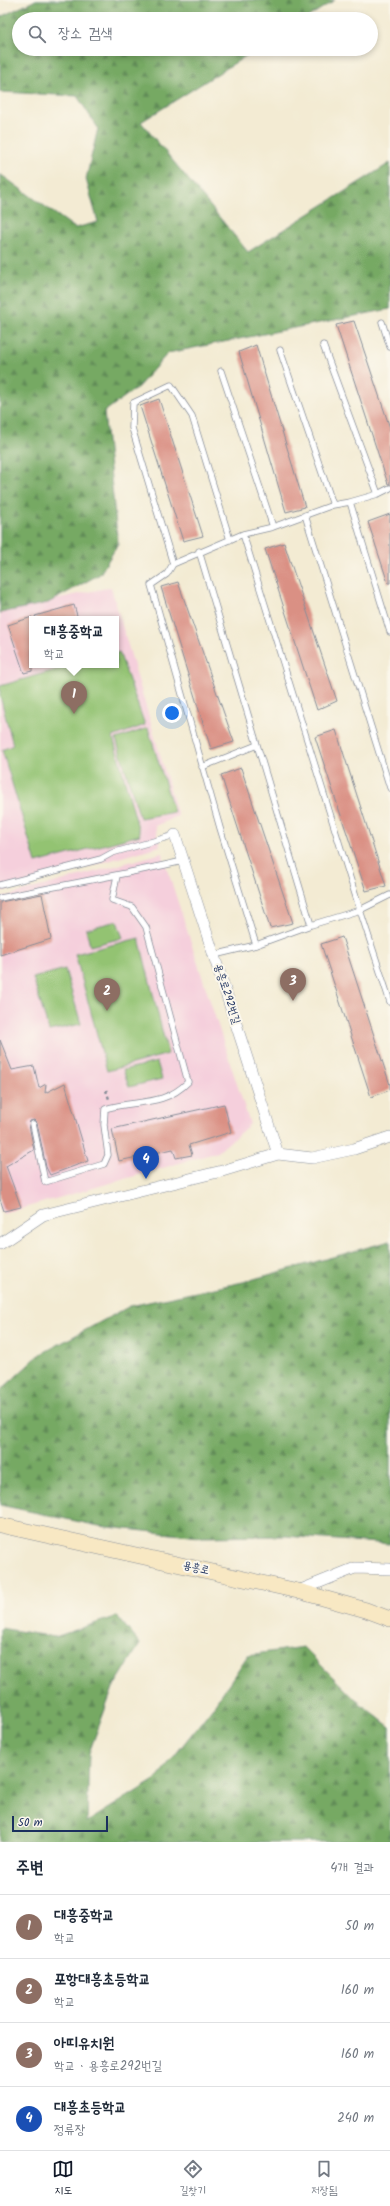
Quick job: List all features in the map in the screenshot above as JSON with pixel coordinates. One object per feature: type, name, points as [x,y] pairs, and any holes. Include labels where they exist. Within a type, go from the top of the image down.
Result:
[{"type":"main road","name":"용흥로","points":[[0,1525],[298,1591],[366,1610],[390,1619]]},
{"type":"street","name":"용흥로292번길","points":[[175,835],[278,1154]]},
{"type":"street","points":[[0,1244],[43,1215],[222,1171],[278,1154],[312,1158],[354,1149],[390,1137]]},
{"type":"street","points":[[298,1591],[354,1568],[390,1569]]},
{"type":"lane","points":[[382,322],[390,347]]},
{"type":"lane","points":[[323,345],[378,494]]},
{"type":"lane","points":[[280,350],[333,505]]},
{"type":"lane","points":[[221,371],[273,527]]},
{"type":"lane","points":[[172,564],[132,428],[133,403],[171,385],[192,416],[230,540]]},
{"type":"lane","points":[[256,945],[202,767],[150,585],[167,574],[172,564],[199,551],[243,534],[273,527],[333,505],[378,494],[390,488]]},
{"type":"lane","points":[[350,502],[390,632]]},
{"type":"lane","points":[[305,515],[390,788]]},
{"type":"lane","points":[[243,534],[390,1002]]},
{"type":"lane","points":[[199,551],[311,925]]},
{"type":"lane","points":[[202,767],[257,745]]},
{"type":"lane","points":[[0,885],[101,859],[112,853],[175,835]]},
{"type":"lane","points":[[0,898],[63,884],[117,876],[183,861]]},
{"type":"lane","points":[[33,1124],[45,1182],[104,1164],[108,1155],[104,1125],[106,1109],[121,1104],[148,1104],[178,1092],[188,1082],[146,928],[132,907],[112,900],[117,876]]},
{"type":"lane","points":[[214,955],[256,945],[311,925],[360,910],[390,895]]},
{"type":"shaded area","points":[[111,587],[178,816],[155,826],[160,846],[0,892],[0,611]]},
{"type":"shaded area","points":[[162,853],[250,1124],[218,1152],[3,1214],[0,1207],[0,898]]},
{"type":"green space","points":[[36,0],[335,0],[316,12],[12,12],[12,56],[246,56],[141,122],[248,252],[390,163],[390,309],[168,353],[138,387],[104,412],[118,544],[100,574],[48,603],[0,613],[0,174],[75,228],[98,222],[86,179],[98,128],[77,96],[0,92],[0,17]]},
{"type":"green space","points":[[119,652],[145,725],[113,737],[140,835],[36,863],[2,750],[13,745],[0,696],[0,686],[63,668],[119,668]]},
{"type":"green space","points":[[148,728],[174,812],[140,818],[116,739]]},
{"type":"green space","points":[[117,921],[123,938],[90,946],[86,929]]},
{"type":"green space","points":[[139,938],[168,1054],[107,1071],[75,954]]},
{"type":"green space","points":[[65,969],[81,1024],[49,1031],[33,978]]},
{"type":"green space","points":[[157,1062],[162,1079],[129,1087],[123,1070]]},
{"type":"green space","points":[[390,1241],[390,1544],[285,1536],[199,1537],[99,1526],[0,1505],[0,1391],[39,1355],[130,1306],[243,1282]]},
{"type":"green space","points":[[117,1616],[140,1644],[113,1688],[89,1753],[87,1822],[156,1779],[213,1707],[248,1655],[303,1647],[356,1700],[390,1727],[390,1842],[0,1842],[0,1628],[55,1637]]},
{"type":"building","points":[[354,321],[390,428],[390,484],[388,484],[336,325]]},
{"type":"building","points":[[256,345],[305,507],[286,512],[239,352]]},
{"type":"building","points":[[159,399],[203,536],[183,541],[140,406]]},
{"type":"building","points":[[390,514],[390,583],[388,583],[368,522]]},
{"type":"building","points":[[284,543],[337,701],[317,710],[265,549]]},
{"type":"building","points":[[178,582],[234,742],[211,749],[161,587]]},
{"type":"building","points":[[74,605],[77,616],[35,616]]},
{"type":"building","points":[[29,618],[29,668],[32,668],[32,671],[24,673],[8,625]]},
{"type":"building","points":[[336,730],[386,886],[366,891],[315,737]]},
{"type":"building","points":[[241,768],[293,923],[270,928],[221,775]]},
{"type":"building","points":[[42,894],[51,939],[0,955],[0,902]]},
{"type":"building","points":[[342,937],[390,1085],[390,1090],[371,1097],[321,944]]},
{"type":"building","points":[[0,1040],[12,1070],[34,1066],[39,1088],[46,1084],[45,1093],[65,1083],[88,1161],[50,1175],[46,1167],[37,1123],[34,1120],[30,1121],[29,1125],[34,1150],[6,1166],[21,1207],[4,1211],[0,1199]]},
{"type":"building","points":[[224,1104],[231,1132],[189,1145],[192,1155],[176,1158],[173,1149],[119,1161],[112,1129]]},
{"type":"place","name":"대흥중학교","points":[[74,714]]},
{"type":"place","name":"아띠유치원","points":[[293,1001]]},
{"type":"place","name":"포항대흥초등학교","points":[[107,1011]]},
{"type":"place","name":"대흥초등학교","points":[[146,1179]]}]
